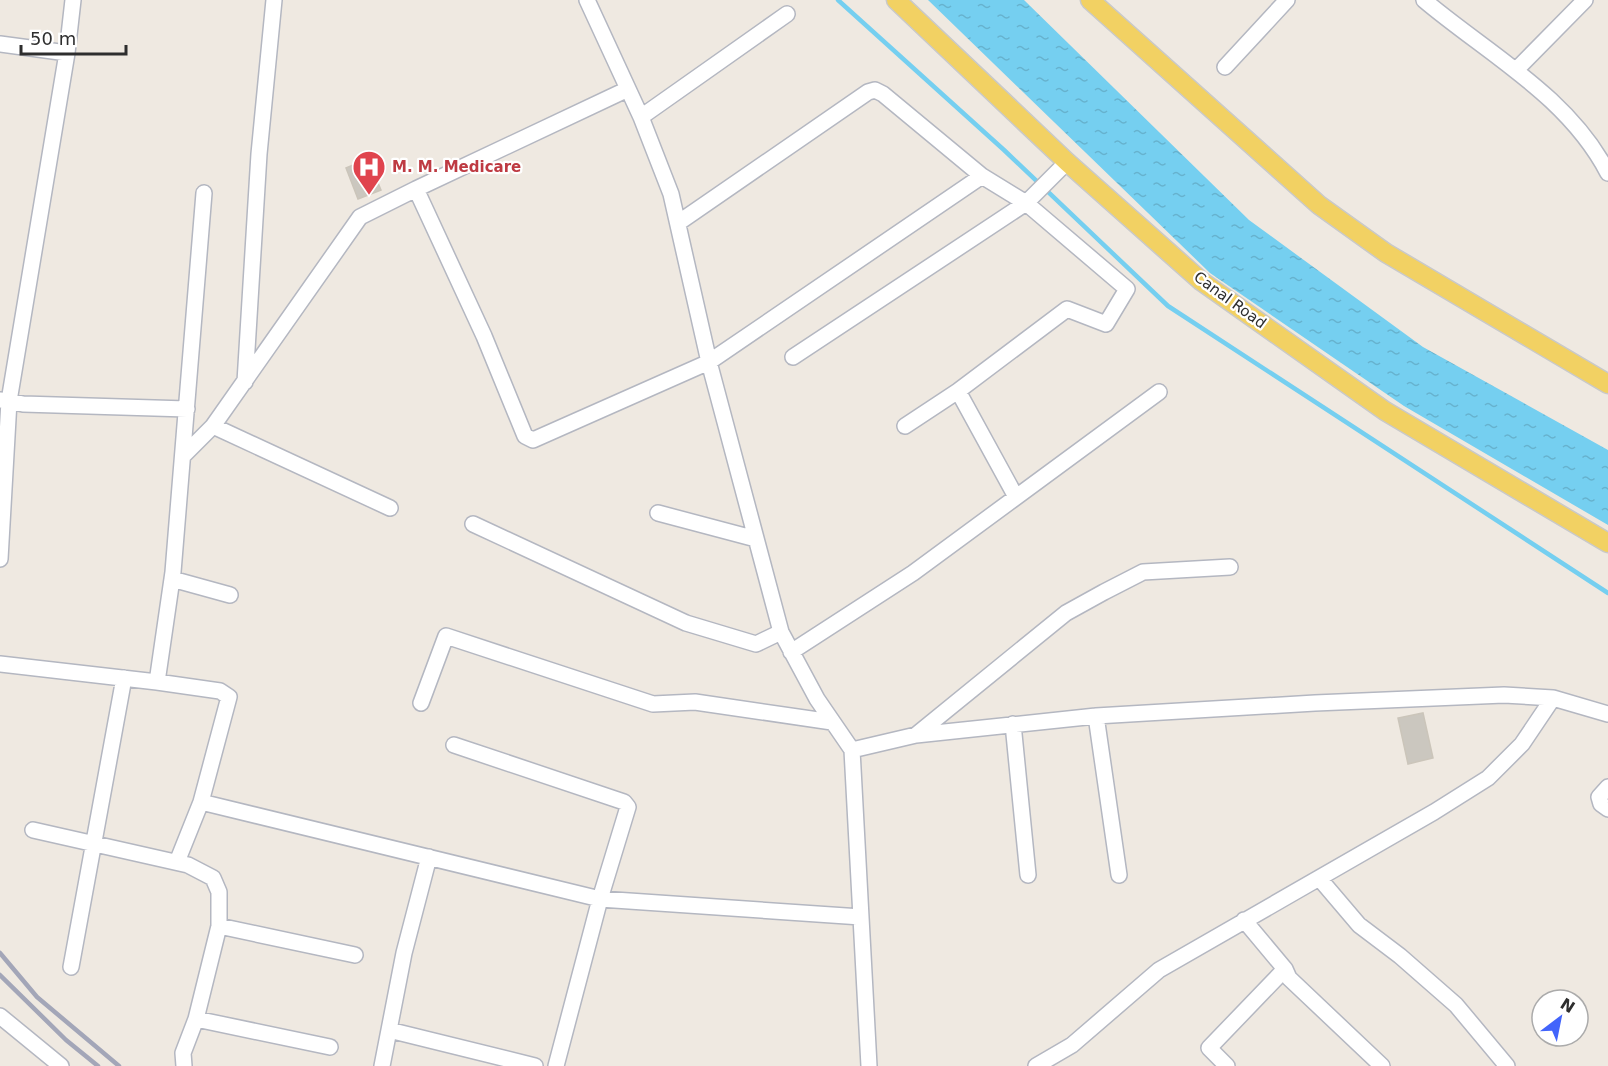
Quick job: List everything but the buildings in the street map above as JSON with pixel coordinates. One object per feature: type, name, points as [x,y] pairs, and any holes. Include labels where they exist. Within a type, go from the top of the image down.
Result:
[{"type":"main road","name":"Canal Road","points":[[896,0],[1067,162],[1201,281],[1385,411],[1608,543]]},
{"type":"main road","points":[[1090,0],[1318,205],[1386,253],[1608,384]]},
{"type":"street","points":[[0,559],[4,400],[67,53],[73,0]]},
{"type":"street","points":[[245,382],[259,154],[274,0]]},
{"type":"street","points":[[587,0],[641,117],[671,194],[709,362],[781,632],[832,722],[852,750],[869,1066]]},
{"type":"street","points":[[1225,67],[1287,0]]},
{"type":"street","points":[[1424,0],[1468,37],[1517,69],[1557,104],[1602,161],[1608,173]]},
{"type":"street","points":[[1517,69],[1585,0]]},
{"type":"street","points":[[641,117],[787,14]]},
{"type":"street","points":[[0,44],[67,53]]},
{"type":"street","points":[[183,456],[213,426],[360,217],[628,89]]},
{"type":"street","points":[[678,223],[868,92],[875,90],[883,94],[982,176],[1026,203],[1127,289],[1106,324],[1067,309],[958,391],[905,426]]},
{"type":"street","points":[[793,357],[1026,203],[1067,162]]},
{"type":"street","points":[[416,189],[528,440],[533,440],[709,362],[982,176]]},
{"type":"street","points":[[157,682],[172,579],[204,193]]},
{"type":"street","points":[[958,391],[1016,497]]},
{"type":"street","points":[[791,652],[913,573],[1159,392]]},
{"type":"street","points":[[4,400],[23,404],[187,409]]},
{"type":"street","points":[[213,426],[390,508]]},
{"type":"street","points":[[658,513],[756,539]]},
{"type":"street","points":[[472,524],[686,623],[756,644],[781,632]]},
{"type":"street","points":[[916,735],[1066,613],[1104,592],[1143,572],[1230,567]]},
{"type":"street","points":[[172,579],[230,595]]},
{"type":"street","points":[[421,703],[443,639],[451,636],[653,704],[695,702],[832,722]]},
{"type":"street","points":[[0,664],[220,691],[229,697],[201,802],[177,862]]},
{"type":"street","points":[[70,967],[124,678]]},
{"type":"street","points":[[852,750],[916,735],[1096,716],[1504,695],[1552,698],[1608,714]]},
{"type":"street","points":[[1036,1066],[1072,1045],[1159,970],[1488,778],[1521,744],[1552,698]]},
{"type":"street","points":[[1096,716],[1119,875]]},
{"type":"street","points":[[1013,724],[1029,875]]},
{"type":"street","points":[[454,745],[624,802],[628,807],[600,899],[556,1066]]},
{"type":"street","points":[[1608,787],[1599,797],[1601,804],[1608,809]]},
{"type":"street","points":[[201,802],[600,899],[861,917]]},
{"type":"street","points":[[33,830],[177,862],[213,878],[219,892],[219,926],[196,1019],[183,1053],[184,1066]]},
{"type":"street","points":[[382,1066],[404,953],[429,857]]},
{"type":"street","points":[[1319,878],[1359,925],[1400,956],[1456,1005],[1507,1066]]},
{"type":"street","points":[[1244,920],[1285,969],[1289,978],[1382,1066]]},
{"type":"street","points":[[219,926],[355,955]]},
{"type":"street","points":[[1227,1066],[1209,1048],[1285,969]]},
{"type":"street","points":[[0,1016],[61,1066]]},
{"type":"street","points":[[196,1019],[330,1047]]},
{"type":"street","points":[[389,1030],[535,1066]]},
{"type":"water","points":[[928,0],[1024,0],[1249,220],[1423,347],[1608,450],[1608,525],[1404,406],[1210,273]]},
{"type":"waterway","points":[[838,0],[1004,150],[1168,306],[1608,593]]},
{"type":"railway","points":[[0,953],[37,997],[119,1066]]},
{"type":"railway","points":[[0,975],[66,1040],[98,1066]]},
{"type":"place","name":"M. M. Medicare","points":[[369,196]]}]
